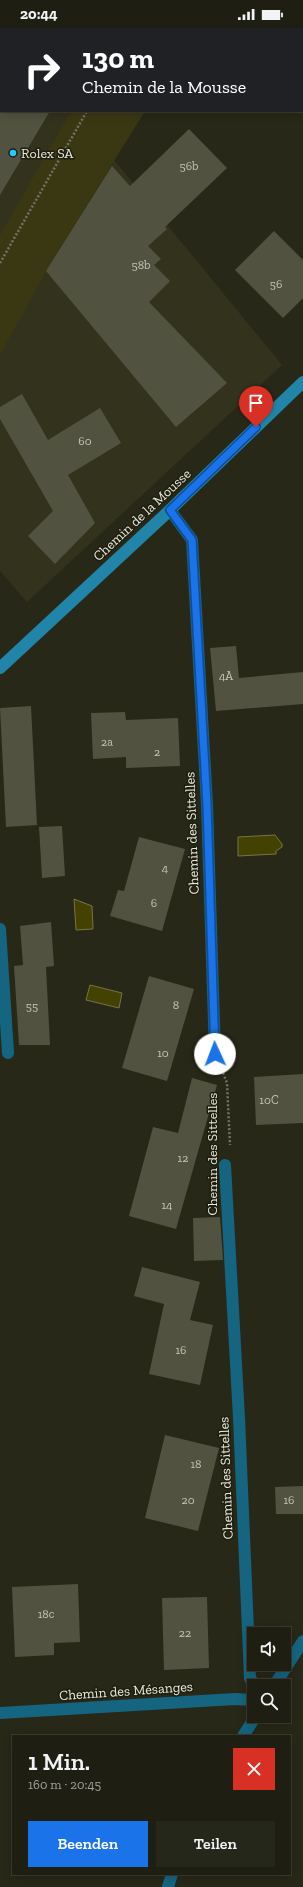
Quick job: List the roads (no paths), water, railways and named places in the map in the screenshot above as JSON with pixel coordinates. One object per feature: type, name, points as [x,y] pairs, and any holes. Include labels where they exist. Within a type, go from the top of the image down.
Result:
[{"type":"street","name":"Chemin de la Mousse","points":[[0,668],[170,510],[303,382]]},
{"type":"street","name":"Chemin des Sittelles","points":[[170,510],[192,540],[207,805],[215,1054]]},
{"type":"street","points":[[0,929],[8,1053]]},
{"type":"street","name":"Chemin des Sittelles","points":[[225,1165],[239,1418],[251,1679]]},
{"type":"street","points":[[279,1679],[303,1641]]},
{"type":"street","name":"Chemin des Mésanges","points":[[0,1713],[235,1699],[247,1700]]},
{"type":"street","points":[[245,1735],[252,1723]]},
{"type":"street","points":[[168,1887],[172,1875]]},
{"type":"place","name":"Rolex SA","points":[[13,153]]}]
